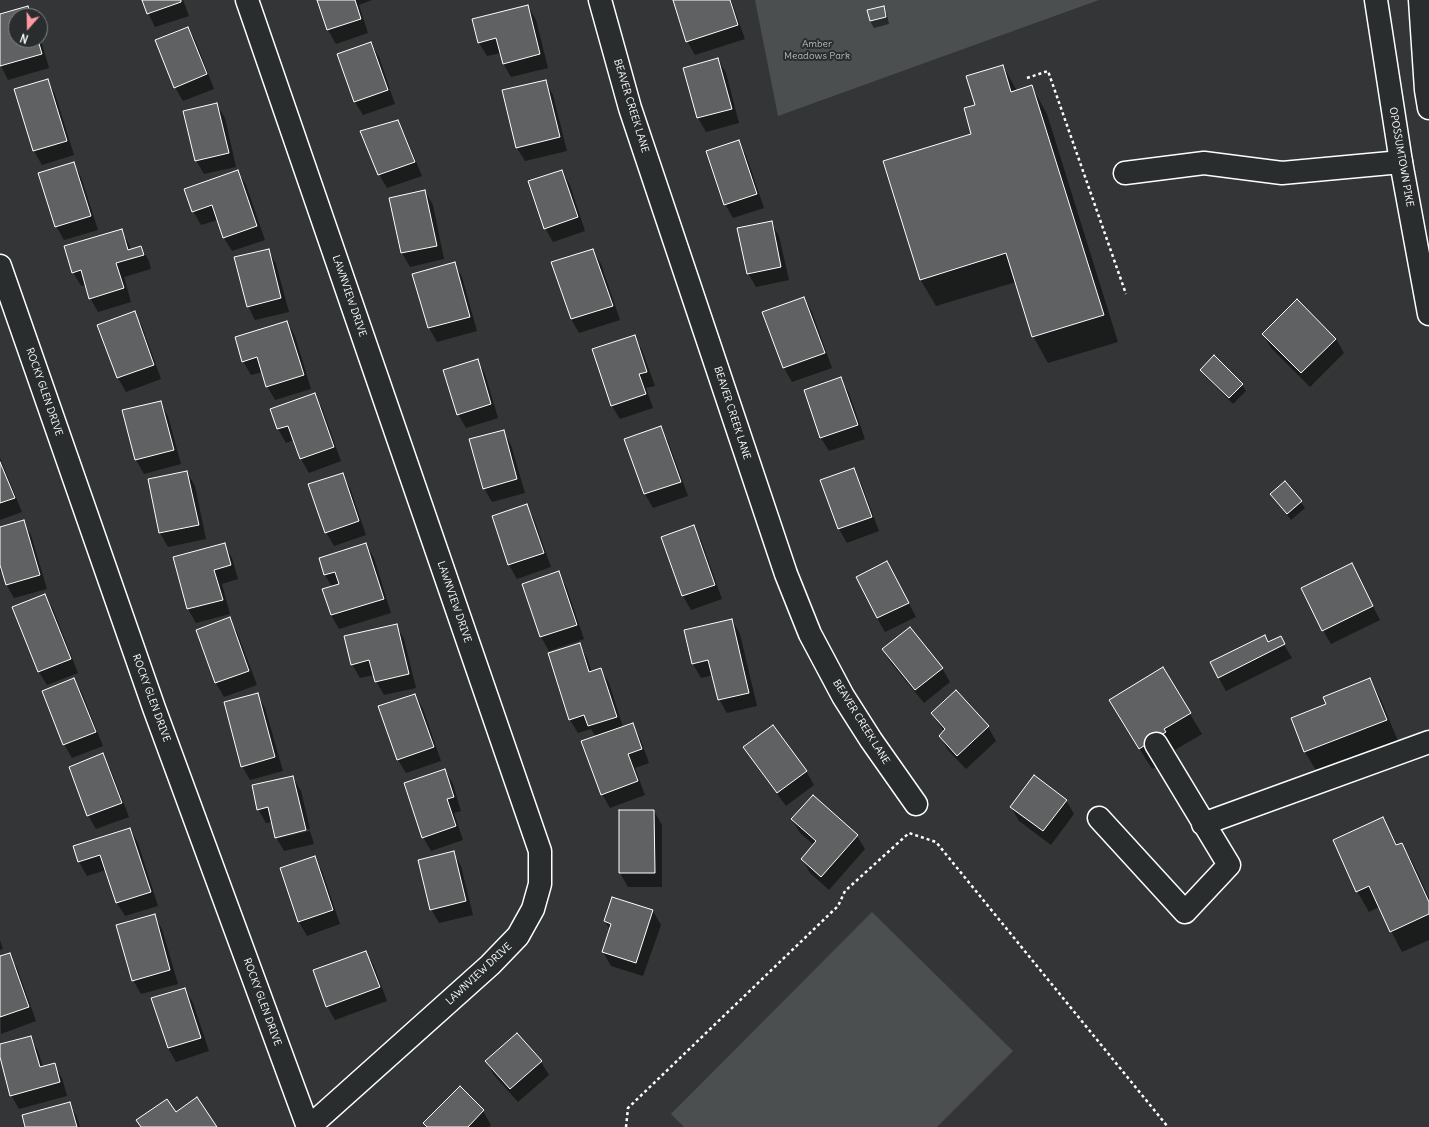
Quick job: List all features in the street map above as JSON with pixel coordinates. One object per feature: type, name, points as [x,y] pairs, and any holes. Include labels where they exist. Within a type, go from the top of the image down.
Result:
[{"type":"street","name":"LAWNVIEW DRIVE","points":[[247,0],[540,851],[540,884],[533,909],[518,936],[490,965],[308,1127]]},
{"type":"street","name":"BEAVER CREEK LANE","points":[[600,0],[630,108],[786,574],[810,634],[843,696],[871,740],[916,804]]},
{"type":"street","name":"OPOSSUMTOWN PIKE","points":[[1376,0],[1401,162],[1429,314]]},
{"type":"street","points":[[1420,0],[1426,90],[1429,108]]},
{"type":"street","points":[[1126,173],[1204,163],[1282,173],[1401,162]]},
{"type":"street","name":"ROCKY GLEN DRIVE","points":[[0,266],[154,708],[308,1127]]},
{"type":"street","points":[[1203,824],[1429,742]]},
{"type":"street","points":[[1099,818],[1185,912],[1229,865],[1156,744]]},
{"type":"path","points":[[1027,78],[1048,71],[1126,294]]},
{"type":"path","points":[[626,1127],[628,1108],[838,906],[845,891],[909,833],[936,842],[1168,1127]]},
{"type":"green space","name":"Amber Meadows Park","points":[[755,0],[1099,0],[778,116]]},
{"type":"green space","points":[[872,912],[1013,1051],[937,1127],[684,1127],[671,1114]]},
{"type":"building","points":[[142,0],[181,0],[181,2],[147,14]]},
{"type":"building","points":[[317,0],[355,0],[361,19],[327,30]]},
{"type":"building","points":[[673,0],[730,0],[738,25],[686,42]]},
{"type":"building","points":[[528,5],[540,54],[503,64],[496,38],[478,43],[472,19]]},
{"type":"building","points":[[884,6],[886,17],[870,21],[867,10]]},
{"type":"building","points":[[8,12],[8,48],[40,48],[42,54],[0,66],[0,14]]},
{"type":"building","points":[[188,27],[207,74],[174,88],[155,40]]},
{"type":"building","points":[[371,42],[388,90],[354,102],[337,54]]},
{"type":"building","points":[[718,58],[732,109],[697,118],[683,68]]},
{"type":"building","points":[[1003,65],[1011,92],[1032,85],[1104,315],[1032,337],[1006,253],[920,280],[883,161],[971,134],[964,108],[975,105],[966,76]]},
{"type":"building","points":[[48,79],[67,141],[33,151],[14,89]]},
{"type":"building","points":[[546,80],[560,137],[516,148],[502,90]]},
{"type":"building","points":[[217,103],[229,153],[195,161],[183,111]]},
{"type":"building","points":[[398,120],[415,162],[378,175],[360,131]]},
{"type":"building","points":[[739,140],[757,194],[724,205],[706,151]]},
{"type":"building","points":[[74,162],[91,216],[55,227],[38,173]]},
{"type":"building","points":[[238,170],[257,226],[223,238],[212,205],[192,212],[184,189]]},
{"type":"building","points":[[562,170],[578,217],[544,229],[528,181]]},
{"type":"building","points":[[425,190],[437,246],[401,253],[389,198]]},
{"type":"building","points":[[772,221],[781,267],[747,274],[737,228]]},
{"type":"building","points":[[122,229],[128,250],[141,246],[144,255],[116,263],[124,288],[89,299],[81,270],[72,273],[64,246]]},
{"type":"building","points":[[269,249],[281,298],[247,307],[234,257]]},
{"type":"building","points":[[593,249],[613,306],[571,319],[551,262]]},
{"type":"building","points":[[455,262],[470,317],[428,328],[412,274]]},
{"type":"building","points":[[804,297],[825,353],[783,368],[762,312]]},
{"type":"building","points":[[1297,299],[1336,339],[1301,373],[1262,334]]},
{"type":"building","points":[[135,311],[154,365],[117,378],[97,325]]},
{"type":"building","points":[[287,321],[304,375],[266,387],[257,357],[242,362],[235,337]]},
{"type":"building","points":[[635,335],[647,372],[639,374],[646,394],[611,406],[592,349]]},
{"type":"building","points":[[1214,355],[1243,384],[1229,398],[1200,370]]},
{"type":"building","points":[[478,359],[491,404],[457,415],[443,370]]},
{"type":"building","points":[[841,377],[858,425],[820,438],[804,390]]},
{"type":"building","points":[[315,393],[334,447],[300,459],[288,426],[277,429],[270,409]]},
{"type":"building","points":[[161,401],[174,450],[135,460],[122,410]]},
{"type":"building","points":[[661,426],[681,482],[644,494],[624,439]]},
{"type":"building","points":[[504,430],[517,479],[483,489],[469,439]]},
{"type":"building","points":[[0,462],[15,498],[0,503]]},
{"type":"building","points":[[854,468],[872,517],[838,529],[820,480]]},
{"type":"building","points":[[187,471],[199,525],[159,533],[148,479]]},
{"type":"building","points":[[343,473],[359,521],[325,533],[308,484]]},
{"type":"building","points":[[1285,481],[1302,501],[1287,514],[1270,494]]},
{"type":"building","points":[[527,504],[544,553],[508,565],[492,516]]},
{"type":"building","points":[[24,520],[40,575],[6,585],[0,565],[0,527]]},
{"type":"building","points":[[694,525],[715,585],[682,596],[661,537]]},
{"type":"building","points":[[225,543],[231,565],[214,570],[223,600],[187,609],[173,557]]},
{"type":"building","points":[[366,543],[384,599],[331,615],[322,589],[339,584],[335,572],[324,575],[319,558]]},
{"type":"building","points":[[887,561],[909,603],[877,618],[856,577]]},
{"type":"building","points":[[1352,563],[1373,606],[1322,631],[1301,588]]},
{"type":"building","points":[[559,571],[577,625],[540,637],[522,584]]},
{"type":"building","points":[[45,594],[71,659],[38,672],[12,607]]},
{"type":"building","points":[[230,617],[249,671],[215,683],[196,630]]},
{"type":"building","points":[[732,619],[749,693],[718,700],[708,660],[692,664],[684,630]]},
{"type":"building","points":[[397,624],[409,674],[375,682],[369,660],[351,665],[344,636]]},
{"type":"building","points":[[910,627],[943,668],[915,690],[882,649]]},
{"type":"building","points":[[1265,635],[1268,642],[1281,636],[1285,644],[1218,678],[1210,662]]},
{"type":"building","points":[[580,643],[589,672],[601,668],[617,717],[588,726],[584,715],[569,720],[548,653]]},
{"type":"building","points":[[1163,667],[1191,713],[1164,729],[1166,732],[1139,749],[1109,700]]},
{"type":"building","points":[[74,678],[96,732],[63,745],[42,691]]},
{"type":"building","points":[[1370,678],[1387,720],[1304,752],[1291,718],[1326,704],[1323,697]]},
{"type":"building","points":[[956,690],[989,726],[957,756],[939,736],[945,729],[931,713]]},
{"type":"building","points":[[258,693],[275,757],[241,767],[224,702]]},
{"type":"building","points":[[415,694],[434,747],[397,760],[378,706]]},
{"type":"building","points":[[633,723],[642,749],[628,754],[638,781],[601,795],[581,741]]},
{"type":"building","points":[[773,725],[807,771],[777,793],[743,747]]},
{"type":"building","points":[[103,753],[122,803],[87,816],[69,767]]},
{"type":"building","points":[[445,769],[454,797],[447,799],[456,826],[422,838],[404,783]]},
{"type":"building","points":[[1034,775],[1067,800],[1043,831],[1010,807]]},
{"type":"building","points":[[293,776],[306,830],[275,838],[268,807],[257,810],[252,785]]},
{"type":"building","points":[[813,795],[858,835],[821,877],[801,859],[816,841],[791,819]]},
{"type":"building","points":[[619,810],[654,810],[655,873],[619,873]]},
{"type":"building","points":[[1383,817],[1396,845],[1402,843],[1429,902],[1429,914],[1390,932],[1369,886],[1356,892],[1333,840]]},
{"type":"building","points":[[130,828],[151,892],[116,903],[100,855],[78,862],[73,846]]},
{"type":"building","points":[[454,851],[466,901],[430,910],[418,860]]},
{"type":"building","points":[[315,856],[333,910],[298,922],[280,868]]},
{"type":"building","points":[[612,897],[653,910],[636,963],[602,952],[611,924],[604,921]]},
{"type":"building","points":[[155,914],[170,970],[132,981],[116,925]]},
{"type":"building","points":[[366,951],[380,987],[326,1007],[313,970]]},
{"type":"building","points":[[10,953],[29,1007],[0,1017],[0,956]]},
{"type":"building","points":[[185,988],[201,1038],[168,1048],[151,998]]},
{"type":"building","points":[[517,1033],[542,1061],[510,1089],[485,1061]]},
{"type":"building","points":[[31,1036],[40,1067],[55,1063],[60,1082],[10,1096],[0,1057],[0,1044]]},
{"type":"building","points":[[460,1086],[484,1110],[468,1127],[427,1127],[423,1123]]},
{"type":"building","points":[[197,1097],[217,1127],[141,1127],[136,1120],[167,1099],[176,1112]]},
{"type":"building","points":[[70,1102],[77,1127],[25,1127],[22,1115]]}]
